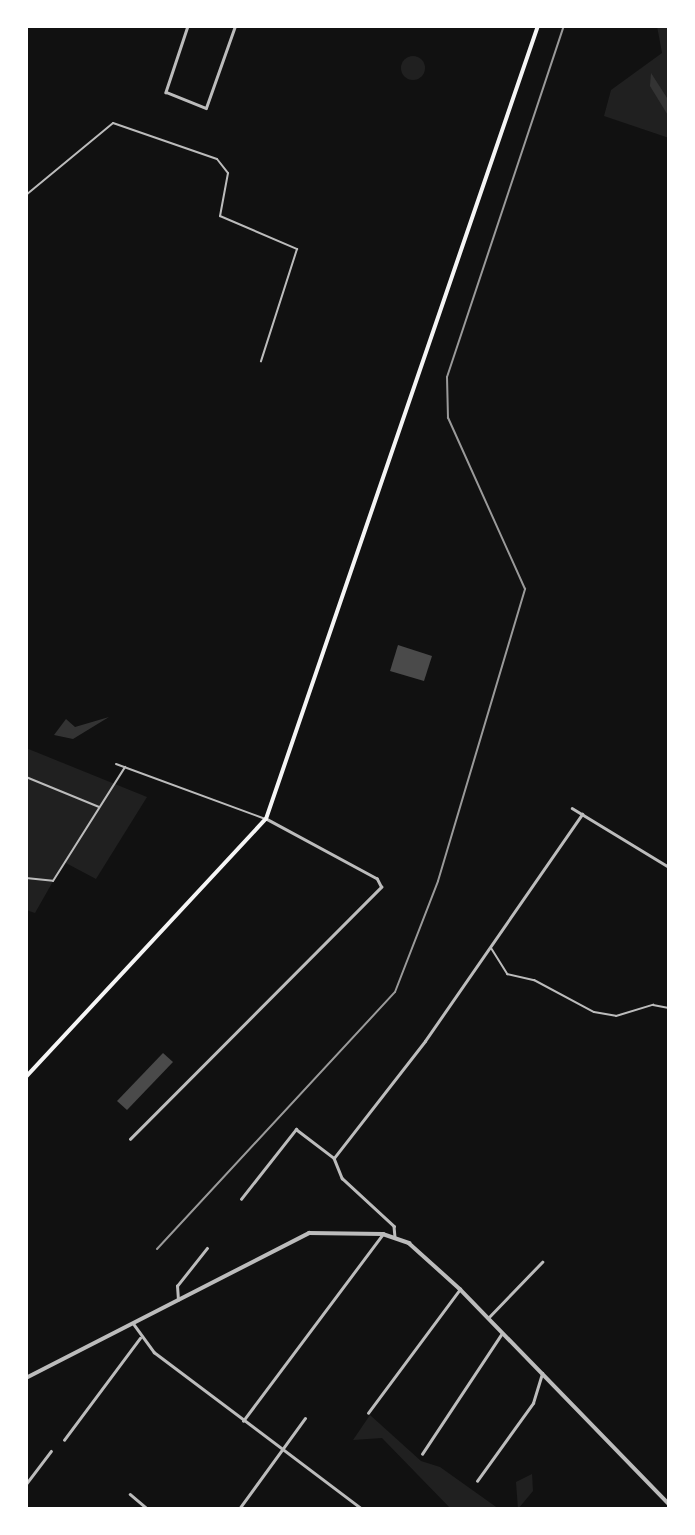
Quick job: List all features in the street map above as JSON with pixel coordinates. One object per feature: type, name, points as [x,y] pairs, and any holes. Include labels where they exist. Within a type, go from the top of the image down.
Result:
[{"type":"main road","points":[[26,1077],[267,820],[538,26]]},
{"type":"street","points":[[188,26],[166,92],[209,106],[235,26]]},
{"type":"street","points":[[572,808],[669,867]]},
{"type":"street","points":[[334,1158],[490,946],[582,814]]},
{"type":"street","points":[[130,1139],[381,887],[377,879],[267,820]]},
{"type":"street","points":[[241,1199],[296,1129],[334,1158],[342,1178],[394,1226],[395,1237]]},
{"type":"street","points":[[26,1378],[309,1233],[383,1234],[409,1243],[460,1289],[669,1504]]},
{"type":"street","points":[[243,1420],[383,1234]]},
{"type":"street","points":[[178,1300],[177,1286],[207,1248]]},
{"type":"street","points":[[488,1318],[542,1262]]},
{"type":"street","points":[[368,1413],[460,1289]]},
{"type":"street","points":[[134,1322],[140,1338],[243,1420],[362,1509]]},
{"type":"street","points":[[422,1454],[502,1333]]},
{"type":"street","points":[[64,1440],[140,1338]]},
{"type":"street","points":[[477,1481],[533,1403],[542,1373]]},
{"type":"street","points":[[239,1509],[305,1418]]},
{"type":"street","points":[[26,1484],[51,1451]]},
{"type":"street","points":[[130,1494],[148,1509]]},
{"type":"lane","points":[[26,195],[113,123],[217,159],[228,173],[220,216],[296,249],[261,361]]},
{"type":"lane","points":[[117,764],[267,820]]},
{"type":"lane","points":[[26,878],[53,881],[125,767]]},
{"type":"lane","points":[[26,777],[100,807]]},
{"type":"lane","points":[[490,946],[507,974],[534,980],[594,1012],[616,1016],[653,1005],[669,1007]]},
{"type":"shaded area","points":[[657,26],[669,26],[669,138],[604,116],[611,90],[662,53]]},
{"type":"shaded area","points":[[413,56],[422,59],[425,68],[422,77],[413,80],[404,77],[401,68],[404,59]]},
{"type":"shaded area","points":[[651,73],[669,101],[669,117],[650,86]]},
{"type":"shaded area","points":[[109,717],[73,739],[54,735],[66,719],[75,727]]},
{"type":"shaded area","points":[[26,748],[147,797],[96,879],[64,862],[35,913],[26,910]]},
{"type":"shaded area","points":[[370,1415],[421,1461],[440,1467],[499,1509],[451,1509],[382,1438],[353,1440]]},
{"type":"shaded area","points":[[532,1474],[533,1491],[518,1509],[516,1482]]},
{"type":"building","points":[[398,645],[432,656],[424,681],[390,671]]},
{"type":"building","points":[[163,1053],[173,1062],[127,1110],[117,1101]]},
{"type":"railway","points":[[157,1249],[395,992],[438,881],[525,589],[448,418],[447,377],[564,26]]}]
